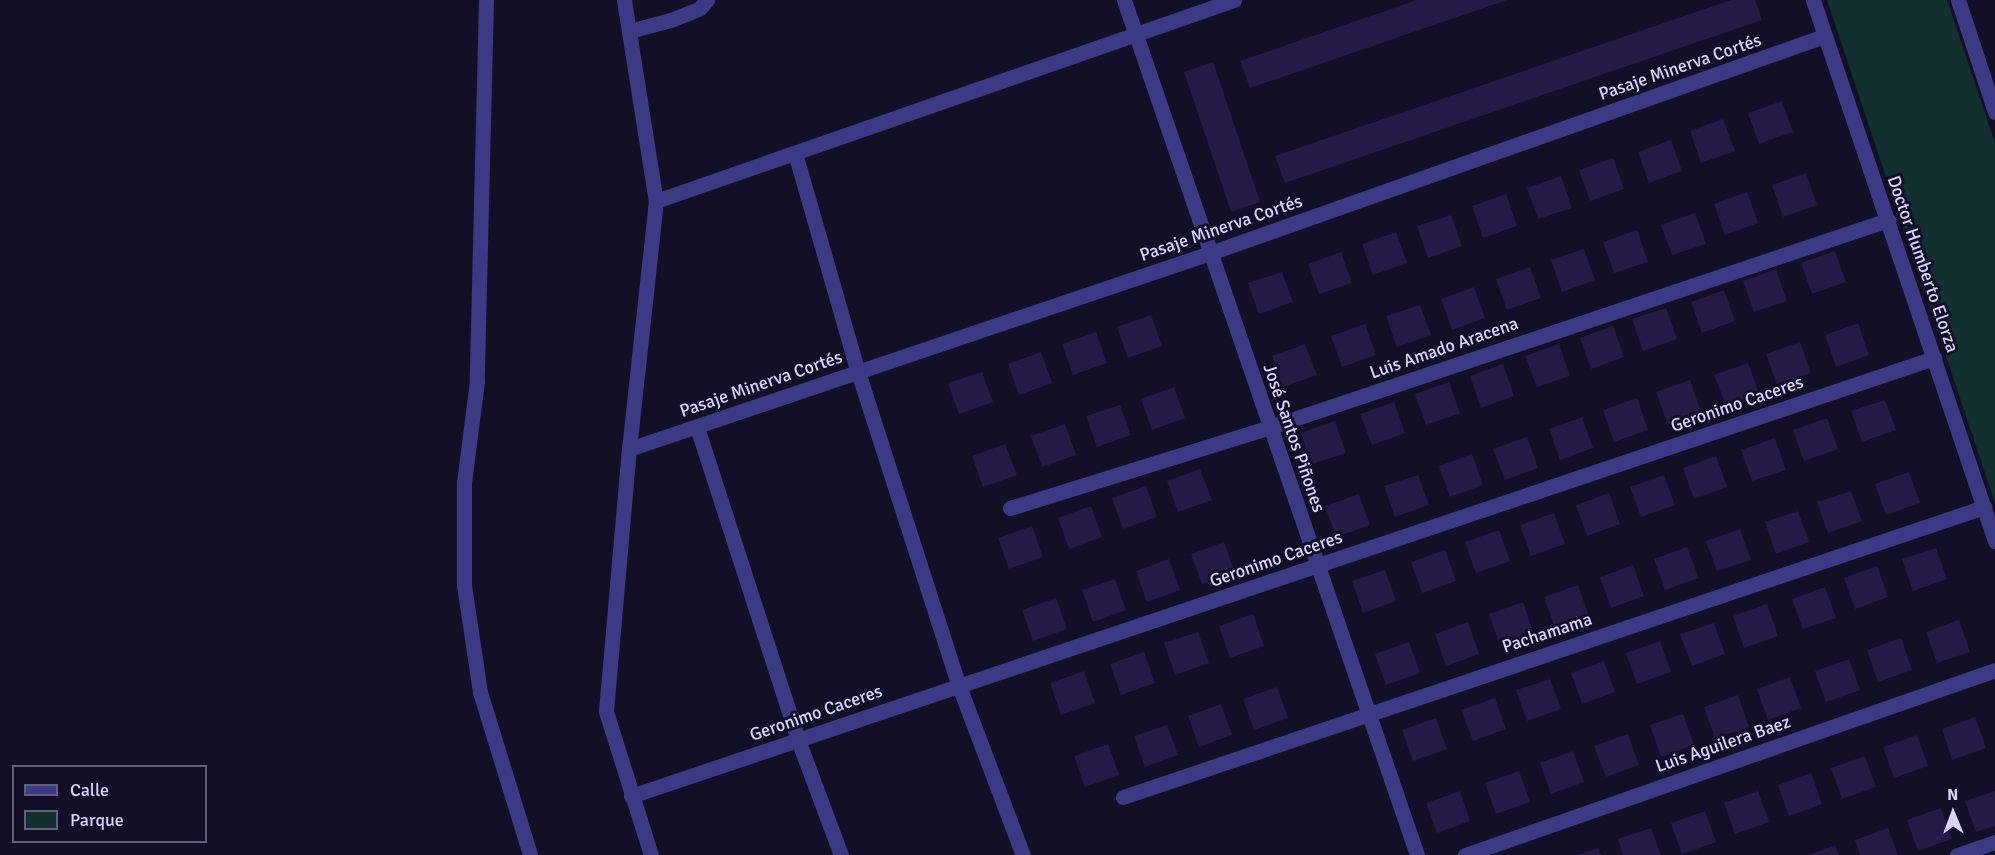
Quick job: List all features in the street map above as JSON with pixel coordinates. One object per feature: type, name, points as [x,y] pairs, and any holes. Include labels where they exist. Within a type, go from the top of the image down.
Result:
[{"type":"street","points":[[486,0],[478,357],[464,482],[464,585],[480,692],[530,855]]},
{"type":"street","points":[[624,0],[656,201],[629,449],[606,711],[651,855]]},
{"type":"street","points":[[629,31],[671,20],[700,8],[707,0]]},
{"type":"street","name":"José Santos Piñones","points":[[1124,0],[1417,855]]},
{"type":"street","points":[[656,201],[1234,0]]},
{"type":"street","name":"Doctor Humberto Elorza","points":[[1813,0],[1995,541]]},
{"type":"street","points":[[1958,0],[1995,112]]},
{"type":"street","name":"Pasaje Minerva Cortés","points":[[629,449],[1210,253],[1824,36]]},
{"type":"street","points":[[795,153],[858,372],[959,686],[1023,855]]},
{"type":"street","name":"Luis Amado Aracena","points":[[1010,508],[1270,428],[1888,220]]},
{"type":"street","name":"Geronimo Caceres","points":[[631,796],[1934,358]]},
{"type":"street","points":[[697,427],[798,740],[841,855]]},
{"type":"street","name":"Pachamama","points":[[1123,797],[1984,507]]},
{"type":"street","name":"Luis Aguilera Baez","points":[[1465,855],[1995,670]]},
{"type":"street","points":[[1957,855],[1995,842]]},
{"type":"green space","points":[[1827,0],[1947,0],[1995,143],[1995,503]]},
{"type":"building","points":[[1417,0],[1507,0],[1250,88],[1240,61]]},
{"type":"building","points":[[1731,0],[1755,0],[1762,20],[1285,183],[1275,156]]},
{"type":"building","points":[[1213,62],[1260,202],[1231,212],[1184,72]]},
{"type":"building","points":[[1782,101],[1793,132],[1759,144],[1748,113]]},
{"type":"building","points":[[1723,119],[1735,151],[1701,163],[1690,131]]},
{"type":"building","points":[[1671,140],[1682,171],[1649,183],[1638,152]]},
{"type":"building","points":[[1613,158],[1624,189],[1590,201],[1579,170]]},
{"type":"building","points":[[1806,173],[1817,205],[1783,217],[1772,185]]},
{"type":"building","points":[[1561,176],[1572,208],[1538,219],[1527,188]]},
{"type":"building","points":[[1747,192],[1758,223],[1725,235],[1714,204]]},
{"type":"building","points":[[1506,194],[1517,226],[1483,238],[1472,206]]},
{"type":"building","points":[[1695,213],[1706,244],[1672,255],[1661,225]]},
{"type":"building","points":[[1451,215],[1462,246],[1428,258],[1417,226]]},
{"type":"building","points":[[1637,230],[1648,262],[1614,273],[1603,242]]},
{"type":"building","points":[[1396,232],[1407,263],[1373,275],[1362,244]]},
{"type":"building","points":[[1584,249],[1595,280],[1562,292],[1551,260]]},
{"type":"building","points":[[1835,251],[1846,282],[1812,294],[1801,263]]},
{"type":"building","points":[[1341,252],[1352,283],[1319,294],[1308,264]]},
{"type":"building","points":[[1530,267],[1541,298],[1507,310],[1496,279]]},
{"type":"building","points":[[1776,269],[1787,301],[1754,312],[1743,281]]},
{"type":"building","points":[[1282,272],[1293,302],[1259,314],[1248,283]]},
{"type":"building","points":[[1474,287],[1485,318],[1452,330],[1441,299]]},
{"type":"building","points":[[1724,290],[1735,321],[1702,333],[1691,302]]},
{"type":"building","points":[[1420,305],[1431,335],[1397,347],[1386,316]]},
{"type":"building","points":[[1666,308],[1677,339],[1643,351],[1632,319]]},
{"type":"building","points":[[1151,315],[1162,346],[1128,358],[1117,327]]},
{"type":"building","points":[[1858,323],[1869,355],[1836,367],[1825,335]]},
{"type":"building","points":[[1365,324],[1376,355],[1342,367],[1331,336]]},
{"type":"building","points":[[1613,326],[1624,357],[1591,369],[1580,338]]},
{"type":"building","points":[[1096,332],[1107,363],[1073,375],[1062,344]]},
{"type":"building","points":[[1800,342],[1811,373],[1777,385],[1766,354]]},
{"type":"building","points":[[1305,344],[1317,375],[1283,387],[1272,356]]},
{"type":"building","points":[[1559,344],[1570,376],[1537,387],[1525,356]]},
{"type":"building","points":[[1041,352],[1052,383],[1019,395],[1008,364]]},
{"type":"building","points":[[1748,363],[1759,394],[1726,405],[1714,375]]},
{"type":"building","points":[[1503,364],[1514,396],[1481,408],[1470,376]]},
{"type":"building","points":[[982,372],[993,402],[959,414],[948,383]]},
{"type":"building","points":[[1690,380],[1701,412],[1667,423],[1656,392]]},
{"type":"building","points":[[1449,382],[1460,413],[1426,425],[1415,394]]},
{"type":"building","points":[[1174,387],[1185,418],[1152,430],[1141,399]]},
{"type":"building","points":[[1637,398],[1648,430],[1614,442],[1603,410]]},
{"type":"building","points":[[1885,400],[1896,430],[1862,442],[1851,411]]},
{"type":"building","points":[[1394,402],[1405,433],[1372,445],[1360,414]]},
{"type":"building","points":[[1120,405],[1131,435],[1097,447],[1086,416]]},
{"type":"building","points":[[1582,417],[1593,448],[1560,460],[1549,429]]},
{"type":"building","points":[[1827,418],[1838,449],[1804,461],[1793,430]]},
{"type":"building","points":[[1335,421],[1346,453],[1312,464],[1301,433]]},
{"type":"building","points":[[1065,424],[1076,455],[1042,467],[1031,436]]},
{"type":"building","points":[[1527,437],[1538,468],[1505,480],[1493,449]]},
{"type":"building","points":[[1775,438],[1786,470],[1752,481],[1741,450]]},
{"type":"building","points":[[1005,444],[1017,475],[983,487],[972,456]]},
{"type":"building","points":[[1472,454],[1483,485],[1450,497],[1439,466]]},
{"type":"building","points":[[1716,456],[1727,487],[1694,499],[1683,468]]},
{"type":"building","points":[[1200,469],[1212,500],[1178,512],[1167,481]]},
{"type":"building","points":[[1909,472],[1920,503],[1886,515],[1875,484]]},
{"type":"building","points":[[1418,475],[1429,505],[1395,517],[1384,486]]},
{"type":"building","points":[[1664,475],[1675,505],[1641,517],[1630,487]]},
{"type":"building","points":[[1146,486],[1157,517],[1123,529],[1112,498]]},
{"type":"building","points":[[1851,491],[1862,521],[1828,533],[1817,502]]},
{"type":"building","points":[[1609,493],[1620,524],[1587,536],[1576,505]]},
{"type":"building","points":[[1359,494],[1370,525],[1336,537],[1325,506]]},
{"type":"building","points":[[1091,506],[1102,537],[1069,549],[1058,518]]},
{"type":"building","points":[[1798,511],[1809,542],[1776,554],[1765,522]]},
{"type":"building","points":[[1554,513],[1565,544],[1531,556],[1520,525]]},
{"type":"building","points":[[1032,526],[1043,557],[1009,569],[998,538]]},
{"type":"building","points":[[1740,529],[1751,560],[1717,571],[1706,541]]},
{"type":"building","points":[[1499,530],[1510,561],[1476,573],[1465,542]]},
{"type":"building","points":[[1224,542],[1235,573],[1202,584],[1191,554]]},
{"type":"building","points":[[1687,547],[1699,578],[1665,590],[1654,559]]},
{"type":"building","points":[[1936,548],[1947,579],[1913,591],[1902,559]]},
{"type":"building","points":[[1445,550],[1456,581],[1422,593],[1411,562]]},
{"type":"building","points":[[1169,559],[1180,590],[1147,602],[1136,571]]},
{"type":"building","points":[[1633,565],[1644,596],[1611,608],[1600,577]]},
{"type":"building","points":[[1877,566],[1888,597],[1855,609],[1844,578]]},
{"type":"building","points":[[1385,570],[1396,601],[1363,613],[1352,581]]},
{"type":"building","points":[[1115,579],[1126,610],[1093,622],[1082,590]]},
{"type":"building","points":[[1578,585],[1589,616],[1555,628],[1544,597]]},
{"type":"building","points":[[1825,587],[1836,618],[1803,629],[1792,599]]},
{"type":"building","points":[[1056,598],[1067,629],[1033,641],[1022,610]]},
{"type":"building","points":[[1523,602],[1534,634],[1500,645],[1489,614]]},
{"type":"building","points":[[1767,604],[1778,636],[1744,648],[1733,616]]},
{"type":"building","points":[[1253,614],[1264,646],[1230,658],[1219,626]]},
{"type":"building","points":[[1959,620],[1970,652],[1937,663],[1926,632]]},
{"type":"building","points":[[1468,622],[1479,654],[1446,666],[1435,634]]},
{"type":"building","points":[[1714,623],[1725,654],[1692,666],[1680,634]]},
{"type":"building","points":[[1198,632],[1209,663],[1175,675],[1164,643]]},
{"type":"building","points":[[1901,638],[1912,670],[1878,682],[1867,650]]},
{"type":"building","points":[[1660,641],[1671,672],[1637,684],[1626,653]]},
{"type":"building","points":[[1409,642],[1420,673],[1386,685],[1375,654]]},
{"type":"building","points":[[1144,652],[1155,683],[1121,695],[1110,664]]},
{"type":"building","points":[[1849,659],[1860,690],[1826,702],[1815,671]]},
{"type":"building","points":[[1604,661],[1615,692],[1582,704],[1571,673]]},
{"type":"building","points":[[1084,671],[1095,703],[1061,715],[1050,683]]},
{"type":"building","points":[[1790,677],[1801,708],[1768,720],[1757,689]]},
{"type":"building","points":[[1550,679],[1561,709],[1527,721],[1516,690]]},
{"type":"building","points":[[1277,687],[1288,718],[1254,730],[1243,699]]},
{"type":"building","points":[[1738,695],[1749,727],[1715,738],[1704,707]]},
{"type":"building","points":[[1495,698],[1506,729],[1473,741],[1461,710]]},
{"type":"building","points":[[1221,704],[1232,735],[1199,747],[1188,716]]},
{"type":"building","points":[[1683,714],[1694,745],[1661,757],[1650,725]]},
{"type":"building","points":[[1975,717],[1986,748],[1952,760],[1942,729]]},
{"type":"building","points":[[1436,718],[1447,749],[1413,761],[1402,730]]},
{"type":"building","points":[[1167,725],[1178,755],[1145,767],[1134,736]]},
{"type":"building","points":[[1628,734],[1639,765],[1606,777],[1594,746]]},
{"type":"building","points":[[1917,735],[1928,766],[1894,778],[1883,747]]},
{"type":"building","points":[[1108,744],[1119,775],[1085,787],[1074,756]]},
{"type":"building","points":[[1573,751],[1584,782],[1551,794],[1540,763]]},
{"type":"building","points":[[1865,756],[1876,787],[1842,799],[1831,768]]},
{"type":"building","points":[[1519,771],[1530,802],[1496,814],[1485,783]]},
{"type":"building","points":[[1811,773],[1822,804],[1789,816],[1778,785]]},
{"type":"building","points":[[1460,791],[1470,821],[1437,833],[1426,803]]},
{"type":"building","points":[[1758,791],[1769,822],[1735,834],[1724,803]]},
{"type":"building","points":[[1995,791],[1995,826],[1976,832],[1965,801]]},
{"type":"building","points":[[1941,808],[1952,839],[1918,851],[1907,820]]},
{"type":"building","points":[[1705,811],[1716,842],[1682,854],[1671,823]]},
{"type":"building","points":[[1651,828],[1661,855],[1623,855],[1618,839]]},
{"type":"building","points":[[1888,828],[1898,855],[1860,855],[1855,840]]},
{"type":"building","points":[[1835,845],[1839,855],[1809,855]]},
{"type":"building","points":[[1598,848],[1601,855],[1577,855]]}]
